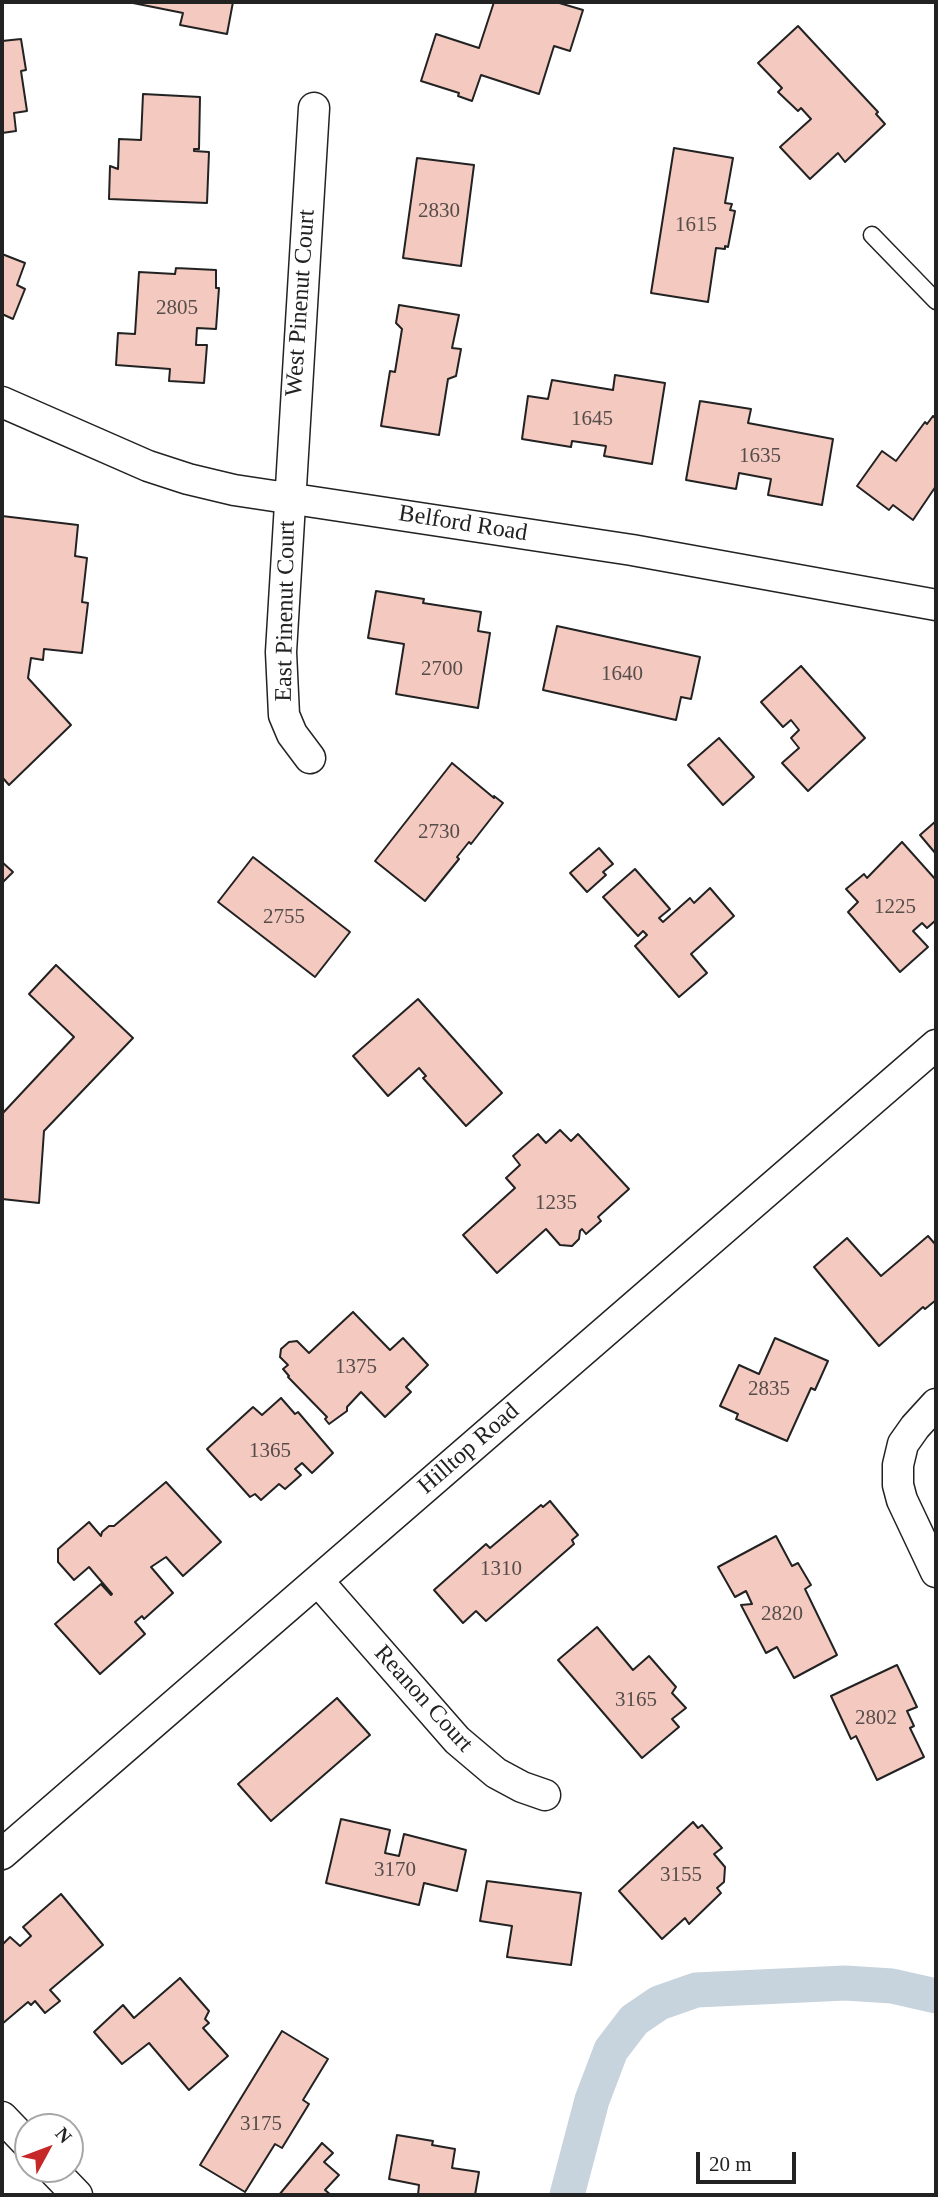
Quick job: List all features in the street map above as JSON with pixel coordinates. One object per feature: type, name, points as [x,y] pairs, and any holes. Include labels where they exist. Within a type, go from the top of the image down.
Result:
[{"type":"street","name":"West Pinenut Court","points":[[289,498],[314,108]]},
{"type":"street","name":"Belford Road","points":[[2,402],[148,466],[222,487],[632,550],[936,605]]},
{"type":"street","name":"East Pinenut Court","points":[[289,498],[281,652],[284,715],[292,734],[310,758]]},
{"type":"street","name":"Hilltop Road","points":[[2,1854],[936,1045]]},
{"type":"street","points":[[936,1404],[903,1444],[898,1465],[901,1500],[936,1572]]},
{"type":"street","name":"Reanon Court","points":[[318,1581],[457,1740],[496,1773],[522,1787],[545,1795]]},
{"type":"lane","points":[[872,235],[936,301]]},
{"type":"building","points":[[128,2],[233,2],[227,34],[180,25],[183,13]]},
{"type":"building","points":[[494,2],[556,2],[583,10],[570,51],[554,46],[539,94],[481,75],[472,101],[458,96],[459,93],[421,81],[436,34],[479,48]]},
{"type":"building","points":[[798,26],[878,112],[876,114],[885,124],[845,162],[838,153],[810,179],[780,147],[811,119],[801,108],[798,111],[778,92],[782,88],[758,63]]},
{"type":"building","points":[[21,39],[26,70],[21,71],[27,111],[14,113],[16,131],[2,133],[2,41]]},
{"type":"building","points":[[143,94],[200,97],[199,149],[194,151],[209,152],[207,203],[109,199],[110,166],[118,169],[119,139],[141,140]]},
{"type":"building","points":[[674,148],[733,158],[725,203],[732,204],[730,210],[735,211],[728,247],[716,248],[708,302],[651,293]]},
{"type":"building","points":[[417,158],[474,165],[461,266],[403,258]]},
{"type":"building","points":[[2,254],[25,263],[17,285],[25,289],[13,319],[2,314]]},
{"type":"building","points":[[176,268],[216,270],[216,288],[219,288],[216,329],[197,328],[196,345],[207,345],[204,383],[169,381],[170,369],[116,365],[118,333],[135,334],[139,272],[175,274]]},
{"type":"building","points":[[399,305],[459,315],[452,348],[461,349],[456,376],[448,379],[439,435],[381,426],[390,371],[395,372],[402,329],[396,323]]},
{"type":"building","points":[[615,375],[665,383],[652,464],[604,456],[606,446],[572,441],[571,447],[522,439],[528,396],[548,399],[552,380],[613,390]]},
{"type":"building","points":[[700,401],[751,409],[748,423],[833,439],[822,505],[768,495],[771,479],[739,473],[736,489],[686,480]]},
{"type":"building","points":[[933,416],[936,419],[936,486],[913,520],[893,505],[889,510],[857,486],[882,451],[896,461],[925,422],[927,424]]},
{"type":"building","points":[[2,516],[78,525],[75,556],[87,558],[82,602],[88,603],[82,653],[44,649],[43,660],[31,658],[28,678],[71,725],[9,785],[2,777]]},
{"type":"building","points":[[376,591],[424,599],[423,603],[481,612],[478,631],[490,633],[478,708],[396,694],[404,644],[368,638]]},
{"type":"building","points":[[557,626],[700,657],[691,699],[681,697],[676,720],[543,690]]},
{"type":"building","points":[[801,666],[865,738],[808,791],[782,763],[799,748],[791,738],[799,730],[791,720],[783,727],[761,702]]},
{"type":"building","points":[[719,738],[754,777],[723,805],[688,765]]},
{"type":"building","points":[[452,763],[503,803],[471,844],[469,842],[457,857],[459,859],[425,901],[375,861]]},
{"type":"building","points":[[936,821],[936,854],[920,835]]},
{"type":"building","points":[[902,842],[936,880],[936,920],[927,928],[922,923],[913,931],[928,947],[900,972],[848,912],[858,902],[846,889],[864,874],[867,878]]},
{"type":"building","points":[[599,848],[613,864],[603,872],[606,875],[587,892],[570,873]]},
{"type":"building","points":[[253,857],[350,932],[315,977],[218,902]]},
{"type":"building","points":[[2,862],[13,872],[2,883]]},
{"type":"building","points":[[635,869],[670,909],[659,918],[663,922],[690,898],[694,903],[710,888],[734,916],[691,954],[707,973],[679,997],[635,946],[647,935],[643,931],[638,936],[603,897]]},
{"type":"building","points":[[56,965],[133,1038],[44,1131],[39,1203],[2,1199],[2,1114],[74,1037],[29,994]]},
{"type":"building","points":[[418,999],[502,1093],[466,1126],[423,1078],[426,1076],[419,1068],[388,1096],[353,1056]]},
{"type":"building","points":[[560,1130],[571,1141],[578,1134],[629,1189],[598,1217],[601,1221],[586,1234],[582,1229],[580,1231],[579,1239],[572,1246],[560,1245],[546,1229],[497,1273],[463,1235],[515,1188],[506,1178],[520,1165],[513,1156],[538,1134],[546,1143]]},
{"type":"building","points":[[928,1236],[936,1245],[936,1300],[925,1309],[923,1307],[879,1346],[814,1267],[847,1238],[881,1276]]},
{"type":"building","points":[[353,1312],[390,1350],[403,1338],[428,1365],[406,1387],[411,1392],[385,1417],[361,1392],[347,1407],[347,1411],[329,1424],[325,1419],[327,1417],[288,1377],[283,1369],[288,1365],[280,1357],[281,1349],[289,1342],[297,1341],[309,1353]]},
{"type":"building","points":[[775,1338],[828,1361],[815,1390],[811,1388],[787,1441],[736,1419],[738,1414],[720,1406],[739,1365],[759,1374]]},
{"type":"building","points":[[281,1398],[295,1414],[298,1412],[333,1453],[312,1473],[302,1463],[295,1469],[301,1475],[285,1489],[279,1484],[261,1500],[255,1494],[250,1497],[207,1449],[253,1407],[262,1415]]},
{"type":"building","points":[[166,1482],[221,1542],[183,1576],[166,1557],[151,1567],[173,1593],[144,1619],[142,1616],[135,1622],[145,1634],[100,1674],[55,1624],[101,1584],[112,1594],[89,1567],[74,1580],[58,1562],[58,1549],[89,1522],[101,1536],[109,1526],[114,1526]]},
{"type":"building","points":[[550,1501],[578,1535],[572,1540],[574,1544],[486,1621],[476,1611],[463,1623],[434,1590],[486,1544],[490,1548],[541,1505],[543,1507]]},
{"type":"building","points":[[776,1536],[792,1566],[798,1563],[811,1585],[805,1589],[837,1655],[794,1678],[777,1647],[766,1653],[741,1605],[752,1604],[746,1591],[735,1597],[718,1567]]},
{"type":"building","points":[[597,1627],[633,1670],[649,1656],[676,1687],[672,1693],[686,1708],[672,1719],[679,1727],[642,1758],[558,1660]]},
{"type":"building","points":[[897,1665],[917,1707],[907,1711],[914,1726],[910,1728],[924,1757],[877,1780],[856,1736],[851,1739],[831,1696]]},
{"type":"building","points":[[337,1698],[370,1735],[271,1821],[238,1784]]},
{"type":"building","points":[[341,1819],[390,1830],[385,1853],[399,1856],[404,1834],[466,1850],[457,1891],[424,1883],[419,1905],[326,1883]]},
{"type":"building","points":[[693,1822],[698,1828],[702,1825],[722,1848],[714,1854],[725,1867],[724,1882],[717,1888],[721,1893],[689,1924],[685,1918],[662,1939],[619,1891]]},
{"type":"building","points":[[487,1881],[581,1893],[571,1965],[507,1957],[512,1926],[480,1921]]},
{"type":"building","points":[[61,1894],[103,1945],[50,1990],[60,2001],[45,2013],[35,2001],[31,2005],[28,2002],[2,2024],[2,1945],[10,1937],[20,1946],[31,1936],[23,1927]]},
{"type":"building","points":[[180,1978],[209,2011],[205,2019],[209,2023],[203,2028],[228,2056],[189,2090],[149,2043],[122,2064],[94,2032],[123,2005],[134,2018]]},
{"type":"building","points":[[282,2031],[328,2059],[303,2100],[309,2104],[282,2148],[275,2144],[245,2192],[200,2165]]},
{"type":"building","points":[[397,2135],[433,2141],[432,2145],[455,2149],[452,2168],[479,2172],[475,2195],[418,2195],[419,2185],[389,2179]]},
{"type":"building","points":[[322,2143],[333,2153],[324,2162],[339,2175],[325,2190],[331,2195],[279,2195]]},
{"type":"waterway","points":[[567,2195],[592,2100],[611,2050],[634,2020],[659,2003],[696,1990],[845,1983],[892,1986],[936,1996]]}]
